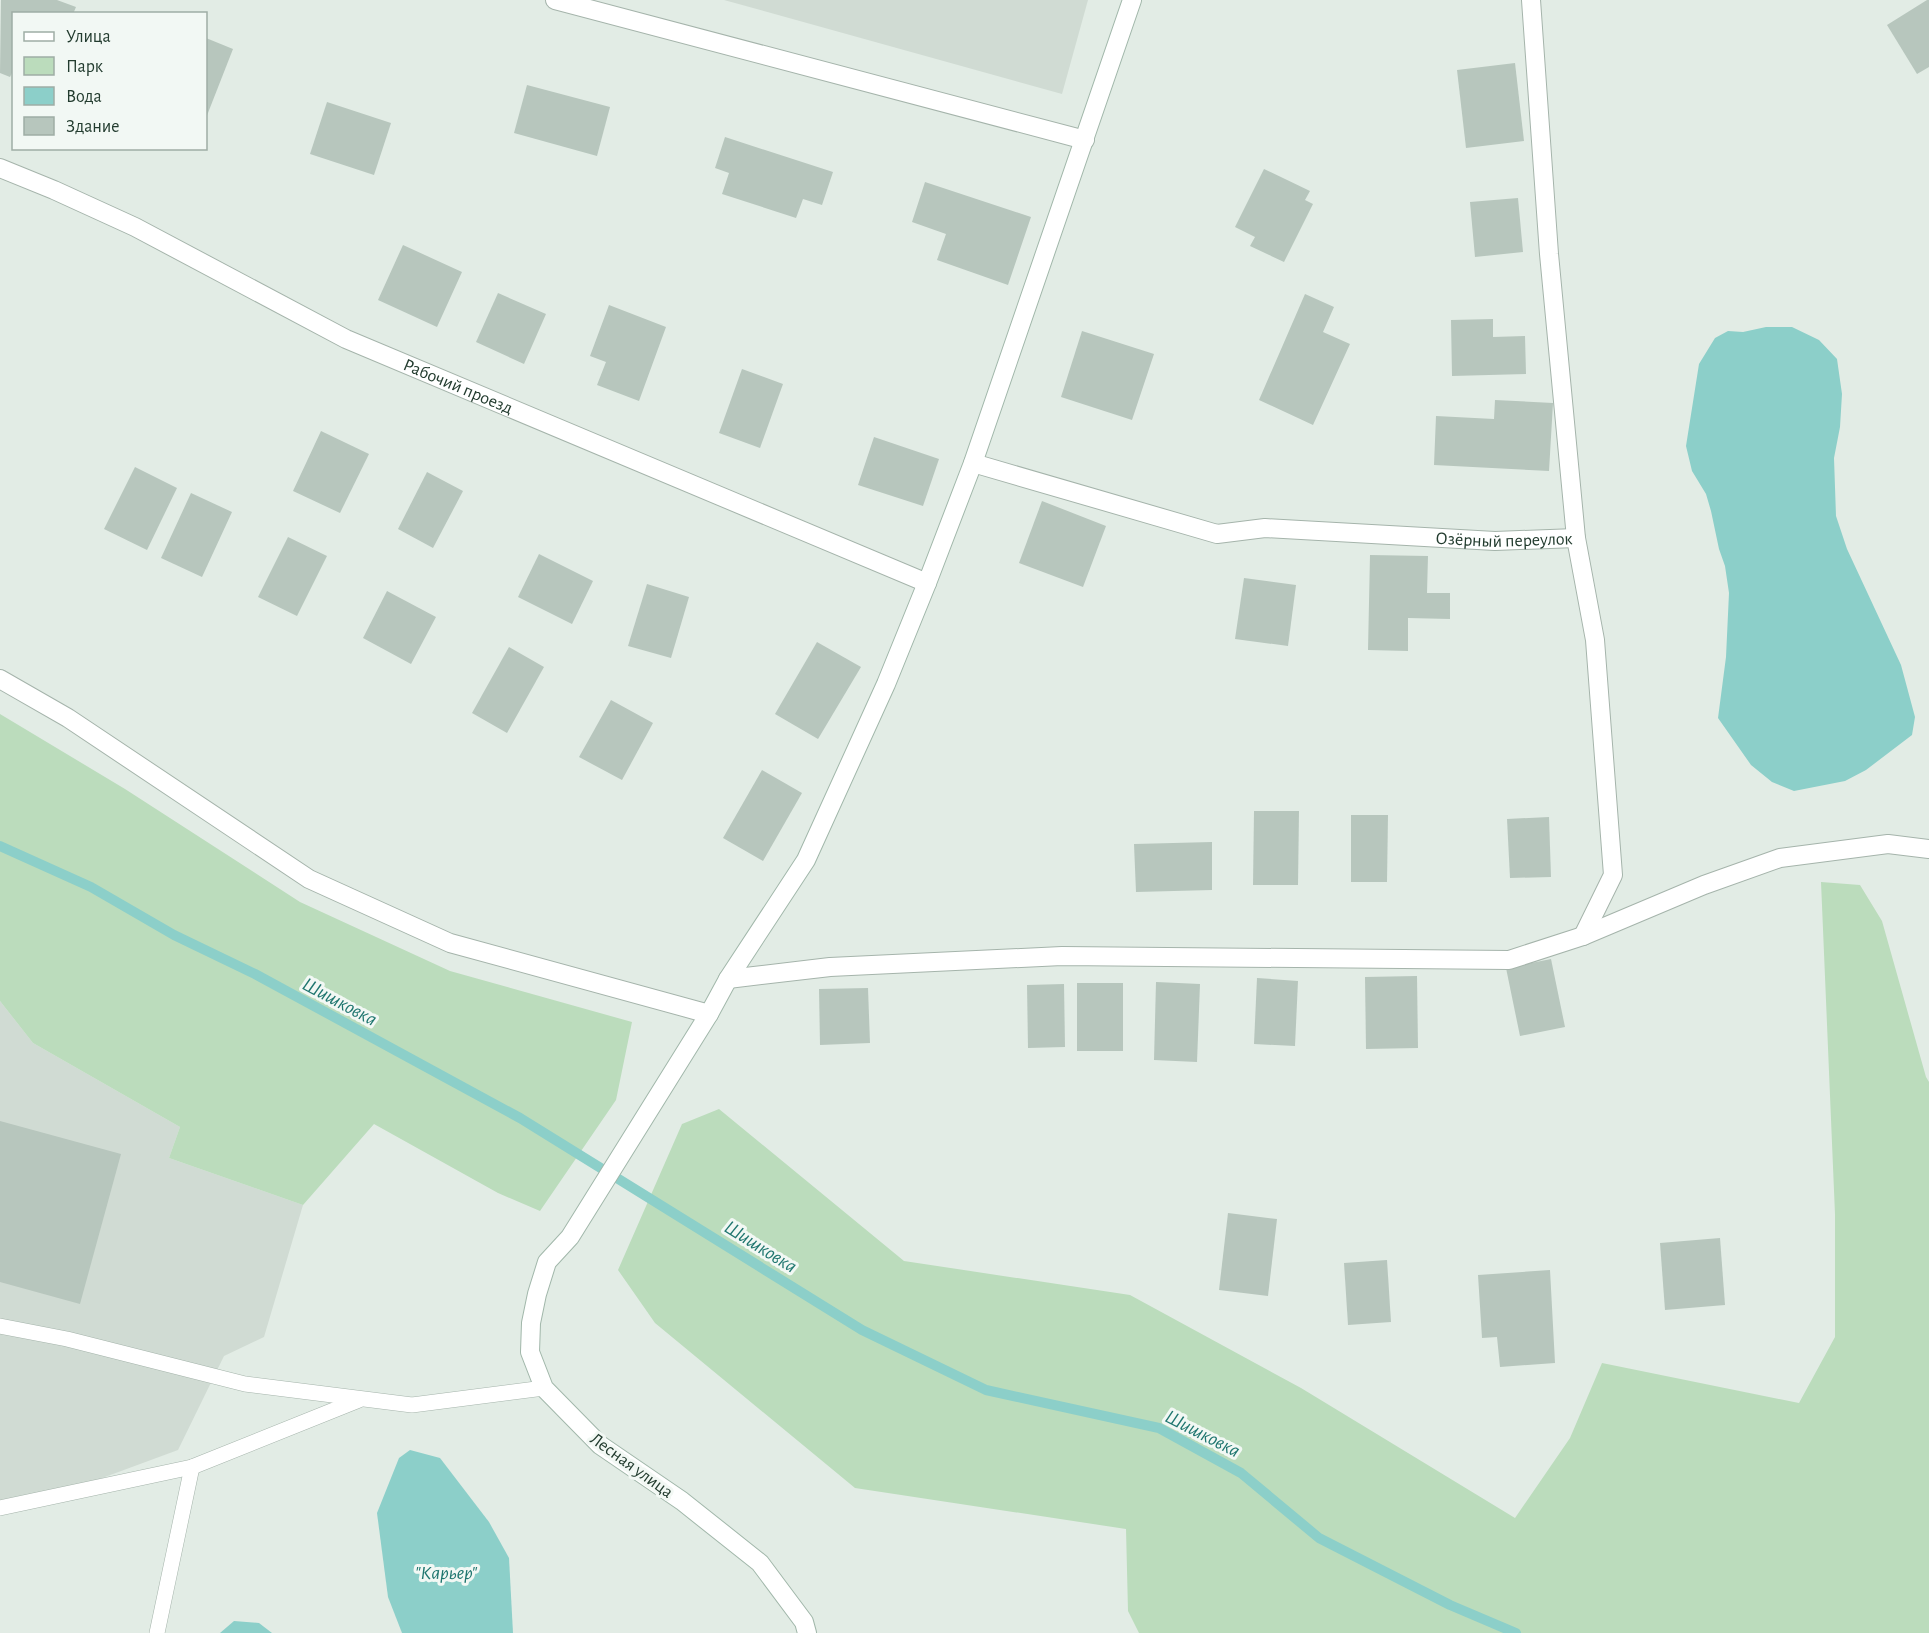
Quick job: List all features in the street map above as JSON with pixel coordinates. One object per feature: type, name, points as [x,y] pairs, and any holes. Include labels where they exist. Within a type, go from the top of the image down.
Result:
[{"type":"street","points":[[555,0],[1085,140]]},
{"type":"street","name":"Лесная улица","points":[[807,1633],[804,1622],[760,1563],[682,1501],[600,1446],[544,1388],[530,1352],[531,1323],[547,1262],[570,1237],[709,1014],[728,979],[806,861],[886,684],[973,463],[1132,0]]},
{"type":"street","name":"Озёрный переулок","points":[[973,463],[1217,534],[1265,528],[1495,541],[1576,538],[1549,254],[1531,0]]},
{"type":"street","name":"Рабочий проезд","points":[[0,168],[135,227],[346,339],[927,583]]},
{"type":"street","points":[[1576,538],[1595,640],[1613,875],[1583,936]]},
{"type":"street","points":[[0,679],[68,718],[309,879],[450,942],[709,1014]]},
{"type":"street","points":[[728,979],[830,967],[1062,956],[1509,960],[1583,936],[1704,885],[1780,858],[1888,844],[1929,849]]},
{"type":"lane","points":[[0,1326],[67,1340],[245,1384],[412,1405],[544,1388]]},
{"type":"lane","points":[[0,1508],[192,1467],[362,1399]]},
{"type":"lane","points":[[157,1633],[192,1467]]},
{"type":"shaded area","points":[[724,0],[1088,0],[1062,94]]},
{"type":"shaded area","points":[[0,1001],[33,1043],[180,1127],[169,1158],[303,1205],[264,1337],[224,1356],[178,1450],[48,1498],[0,1501]]},
{"type":"green space","points":[[0,714],[125,789],[300,902],[450,971],[632,1022],[616,1100],[540,1211],[498,1193],[374,1124],[303,1205],[169,1158],[180,1127],[33,1043],[0,1001]]},
{"type":"green space","points":[[1821,882],[1860,885],[1882,921],[1929,1082],[1929,1633],[1139,1633],[1128,1611],[1126,1529],[855,1488],[655,1323],[618,1270],[682,1124],[719,1109],[904,1261],[1130,1295],[1301,1388],[1515,1518],[1570,1438],[1602,1363],[1799,1403],[1835,1337],[1835,1214]]},
{"type":"water","points":[[1766,327],[1792,327],[1819,340],[1837,359],[1842,394],[1840,427],[1834,458],[1836,516],[1847,549],[1901,665],[1915,717],[1912,735],[1866,770],[1845,781],[1794,791],[1772,782],[1751,765],[1718,718],[1726,657],[1729,593],[1725,566],[1711,511],[1706,494],[1692,471],[1686,446],[1699,364],[1715,338],[1728,331],[1743,332]]},
{"type":"water","name":"\"Карьер\"","points":[[410,1450],[440,1458],[489,1522],[509,1558],[513,1633],[402,1633],[388,1597],[377,1513],[399,1458]]},
{"type":"water","points":[[234,1621],[259,1623],[272,1633],[220,1633]]},
{"type":"building","points":[[1,0],[57,0],[76,7],[74,12],[12,12],[12,73],[10,77],[0,73]]},
{"type":"building","points":[[1929,0],[1929,67],[1917,74],[1887,25]]},
{"type":"building","points":[[207,38],[233,49],[207,115]]},
{"type":"building","points":[[1515,63],[1524,141],[1466,148],[1457,70]]},
{"type":"building","points":[[527,85],[610,107],[597,156],[514,133]]},
{"type":"building","points":[[327,102],[391,123],[374,175],[310,154]]},
{"type":"building","points":[[725,137],[833,172],[822,205],[803,199],[796,218],[722,194],[729,173],[715,168]]},
{"type":"building","points":[[1264,169],[1310,191],[1305,200],[1313,204],[1284,262],[1250,246],[1255,237],[1235,227]]},
{"type":"building","points":[[925,182],[1031,217],[1008,285],[937,260],[946,234],[912,222]]},
{"type":"building","points":[[1518,198],[1523,252],[1475,257],[1470,202]]},
{"type":"building","points":[[403,245],[462,272],[437,327],[378,300]]},
{"type":"building","points":[[498,293],[546,314],[524,364],[476,342]]},
{"type":"building","points":[[1305,294],[1334,307],[1323,332],[1350,344],[1313,425],[1259,400]]},
{"type":"building","points":[[609,305],[666,327],[639,401],[597,385],[606,362],[590,356]]},
{"type":"building","points":[[1493,319],[1493,337],[1525,336],[1526,374],[1452,376],[1451,320]]},
{"type":"building","points":[[1082,331],[1154,354],[1132,420],[1061,397]]},
{"type":"building","points":[[742,369],[783,384],[760,448],[719,433]]},
{"type":"building","points":[[1495,400],[1553,403],[1549,471],[1434,465],[1436,416],[1494,419]]},
{"type":"building","points":[[321,431],[369,454],[340,513],[293,491]]},
{"type":"building","points":[[874,437],[939,459],[923,506],[858,485]]},
{"type":"building","points":[[135,467],[177,488],[147,550],[104,529]]},
{"type":"building","points":[[427,472],[463,491],[433,548],[398,529]]},
{"type":"building","points":[[191,493],[232,512],[202,577],[161,558]]},
{"type":"building","points":[[1042,501],[1106,526],[1083,587],[1019,563]]},
{"type":"building","points":[[288,537],[327,556],[297,616],[258,597]]},
{"type":"building","points":[[539,554],[593,581],[572,624],[518,597]]},
{"type":"building","points":[[1370,555],[1428,556],[1427,593],[1450,593],[1450,619],[1408,618],[1408,651],[1368,650]]},
{"type":"building","points":[[1244,578],[1296,585],[1288,646],[1235,639]]},
{"type":"building","points":[[647,584],[689,597],[671,658],[628,646]]},
{"type":"building","points":[[387,591],[436,617],[411,664],[363,638]]},
{"type":"building","points":[[817,642],[861,667],[818,739],[775,714]]},
{"type":"building","points":[[509,647],[544,667],[507,733],[472,713]]},
{"type":"building","points":[[611,700],[653,723],[622,780],[579,757]]},
{"type":"building","points":[[762,770],[802,793],[763,861],[723,838]]},
{"type":"building","points":[[1254,811],[1299,811],[1298,885],[1253,885]]},
{"type":"building","points":[[1351,815],[1388,815],[1387,882],[1351,882]]},
{"type":"building","points":[[1549,817],[1551,877],[1510,878],[1507,819]]},
{"type":"building","points":[[1212,842],[1212,890],[1136,892],[1134,844]]},
{"type":"building","points":[[1551,959],[1565,1027],[1520,1036],[1506,968]]},
{"type":"building","points":[[1417,976],[1418,1048],[1366,1049],[1365,977]]},
{"type":"building","points":[[1257,978],[1298,981],[1295,1046],[1254,1044]]},
{"type":"building","points":[[1156,982],[1200,984],[1197,1062],[1154,1060]]},
{"type":"building","points":[[1077,983],[1123,983],[1123,1051],[1077,1051]]},
{"type":"building","points":[[1064,984],[1065,1047],[1028,1048],[1027,985]]},
{"type":"building","points":[[868,988],[870,1043],[820,1045],[819,989]]},
{"type":"building","points":[[0,1121],[121,1154],[80,1304],[0,1282]]},
{"type":"building","points":[[1228,1213],[1277,1219],[1268,1296],[1219,1290]]},
{"type":"building","points":[[1720,1238],[1725,1305],[1665,1310],[1660,1243]]},
{"type":"building","points":[[1387,1260],[1391,1322],[1348,1325],[1344,1263]]},
{"type":"building","points":[[1550,1270],[1555,1363],[1500,1367],[1497,1337],[1482,1338],[1478,1275]]},
{"type":"waterway","name":"Шишковка","points":[[0,846],[91,887],[174,935],[255,974],[520,1118],[862,1330],[986,1390],[1159,1428],[1241,1473],[1319,1538],[1450,1605],[1516,1633]]}]
